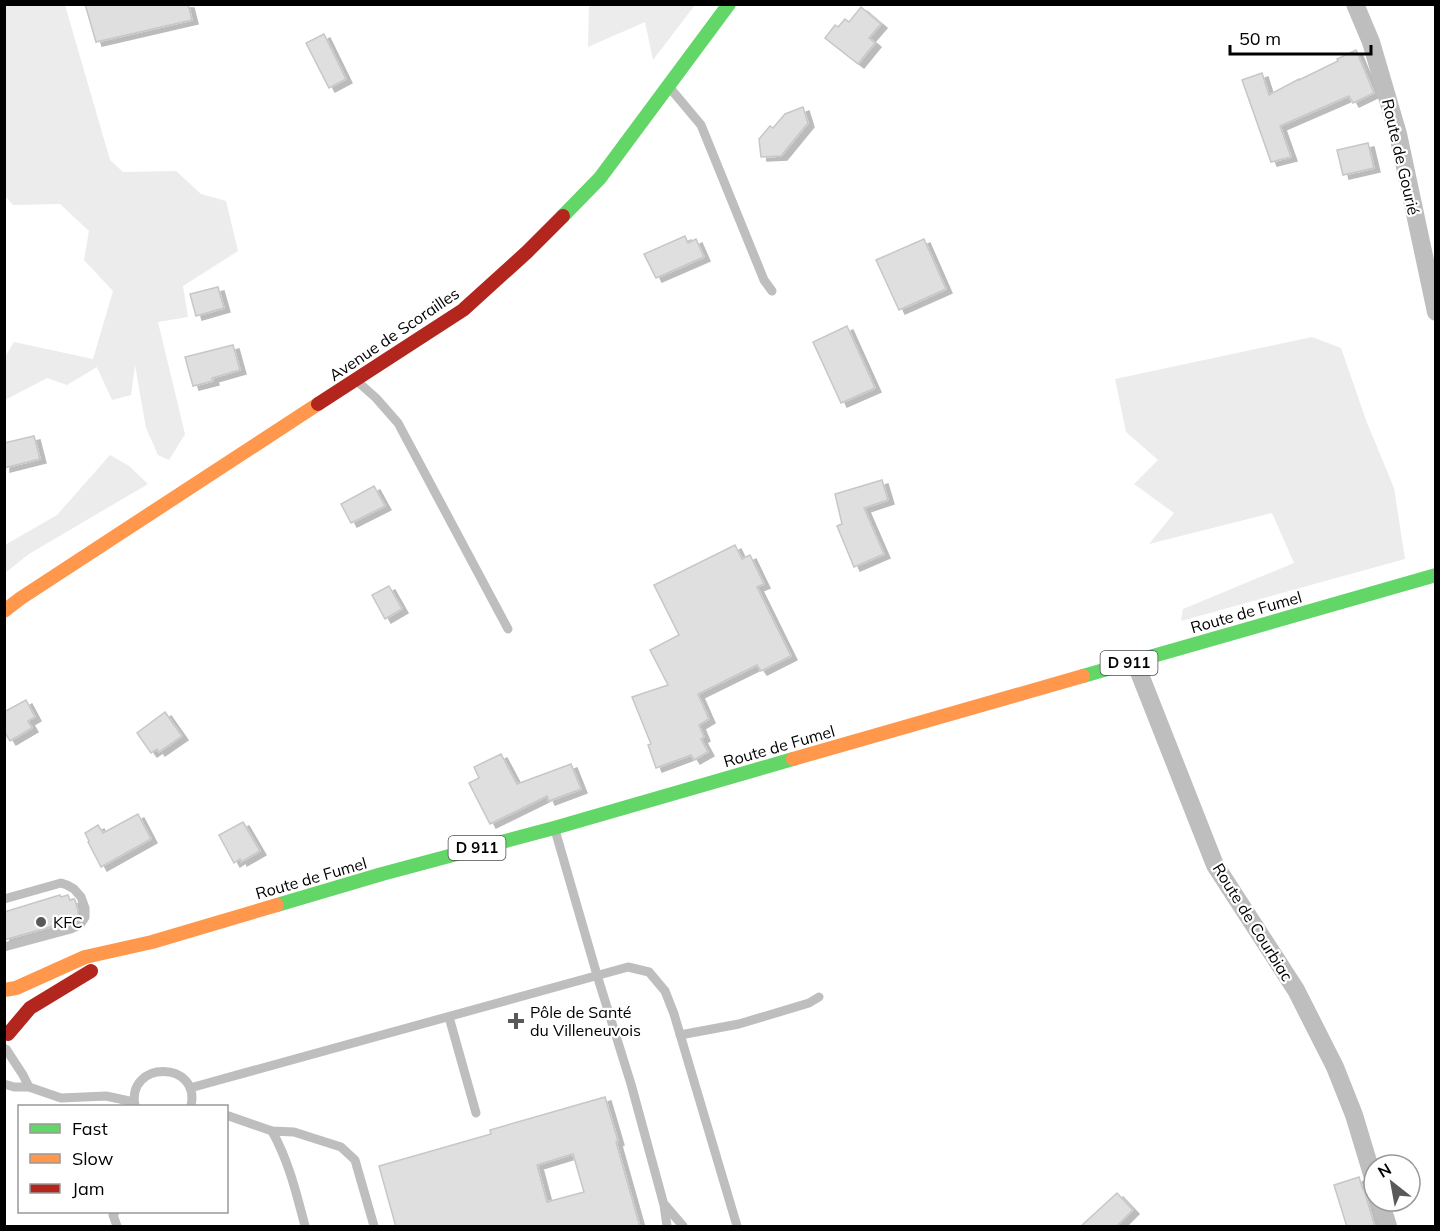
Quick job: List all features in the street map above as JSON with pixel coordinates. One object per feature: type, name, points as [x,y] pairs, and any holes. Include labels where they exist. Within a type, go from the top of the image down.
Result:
[{"type":"main road","name":"Avenue de Scorailles","points":[[4,610],[464,310],[527,252],[600,178],[729,4]]},
{"type":"main road","name":"Route de Fumel","points":[[4,990],[16,988],[85,957],[164,938],[382,874],[554,828],[1436,575]]},
{"type":"main road","name":"Route de Fumel","points":[[8,1034],[30,1008],[131,946]]},
{"type":"main road","points":[[4,1018],[8,1034],[5,1050]]},
{"type":"street","name":"Route de Gourié","points":[[1355,4],[1371,42],[1398,134],[1436,312]]},
{"type":"street","name":"Route de Courbiac","points":[[1135,662],[1215,865],[1296,990],[1335,1067],[1354,1115],[1366,1153]]},
{"type":"lane","points":[[669,86],[700,125],[764,280],[772,291]]},
{"type":"lane","points":[[356,380],[398,423],[508,629]]},
{"type":"lane","points":[[554,828],[631,1084],[664,1205],[667,1227]]},
{"type":"lane","points":[[4,899],[61,883],[74,889],[81,897],[85,917],[80,925],[71,929],[4,947]]},
{"type":"lane","points":[[190,1088],[628,967],[649,972],[665,991],[736,1227]]},
{"type":"lane","points":[[680,1035],[739,1024],[809,1003],[819,997]]},
{"type":"lane","points":[[449,1017],[476,1113]]},
{"type":"lane","points":[[5,1050],[23,1075],[28,1087]]},
{"type":"lane","points":[[4,1084],[28,1087],[61,1098],[106,1096],[135,1105],[135,1093],[144,1078],[152,1073],[170,1071],[185,1081],[190,1088],[195,1105]]},
{"type":"lane","points":[[228,1116],[272,1131],[294,1132],[341,1147],[355,1160],[374,1227]]},
{"type":"lane","points":[[272,1131],[283,1152],[305,1227]]},
{"type":"lane","points":[[664,1205],[682,1227]]},
{"type":"lane","points":[[114,1213],[117,1227]]},
{"type":"shaded area","points":[[5,4],[65,5],[110,160],[123,172],[176,171],[201,194],[226,201],[238,251],[183,286],[188,317],[158,322],[185,434],[169,460],[158,455],[146,428],[135,365],[131,395],[112,400],[97,367],[67,385],[47,378],[5,400],[5,357],[14,342],[93,359],[113,291],[84,260],[89,231],[60,204],[13,205],[5,196]]},
{"type":"shaded area","points":[[589,4],[695,5],[653,60],[645,22],[588,47]]},
{"type":"shaded area","points":[[1312,337],[1341,348],[1366,420],[1394,488],[1405,559],[1181,621],[1183,609],[1294,563],[1272,513],[1149,544],[1174,513],[1134,484],[1158,460],[1126,432],[1115,379]]},
{"type":"shaded area","points":[[110,455],[129,466],[148,484],[29,554],[5,573],[5,545],[57,515]]},
{"type":"building","points":[[85,4],[188,4],[192,20],[96,42]]},
{"type":"building","points":[[861,7],[881,24],[869,38],[875,43],[858,64],[825,38],[835,25],[838,27],[845,19],[849,22]]},
{"type":"building","points":[[324,34],[346,79],[329,88],[306,43]]},
{"type":"building","points":[[1356,50],[1374,93],[1353,103],[1349,96],[1280,126],[1291,157],[1271,162],[1242,80],[1262,73],[1269,95]]},
{"type":"building","points":[[803,107],[808,123],[781,156],[761,157],[759,139],[785,114]]},
{"type":"building","points":[[1368,143],[1374,168],[1343,175],[1337,150]]},
{"type":"building","points":[[685,236],[688,243],[696,239],[704,257],[656,278],[644,254]]},
{"type":"building","points":[[924,239],[946,289],[899,310],[876,260]]},
{"type":"building","points":[[218,287],[224,308],[196,316],[190,294]]},
{"type":"building","points":[[847,326],[875,388],[841,403],[813,342]]},
{"type":"building","points":[[233,345],[240,370],[193,386],[185,357]]},
{"type":"building","points":[[34,436],[40,459],[4,468],[4,443]]},
{"type":"building","points":[[882,480],[888,500],[864,508],[884,554],[854,567],[837,526],[842,524],[835,494]]},
{"type":"building","points":[[374,486],[385,506],[351,523],[341,504]]},
{"type":"building","points":[[735,545],[742,559],[750,555],[764,584],[757,587],[791,656],[761,671],[757,665],[698,694],[709,719],[699,725],[704,737],[701,739],[708,752],[694,760],[691,755],[656,768],[648,745],[651,744],[632,697],[668,685],[650,650],[679,635],[654,585]]},
{"type":"building","points":[[389,586],[402,609],[385,619],[372,595]]},
{"type":"building","points":[[26,700],[35,717],[28,721],[32,728],[10,741],[4,731],[4,712]]},
{"type":"building","points":[[165,712],[182,736],[159,752],[157,749],[151,753],[137,733]]},
{"type":"building","points":[[501,754],[517,784],[571,764],[581,789],[549,801],[547,796],[490,824],[469,783],[479,778],[474,767]]},
{"type":"building","points":[[138,814],[151,839],[101,867],[85,833],[98,825],[103,833]]},
{"type":"building","points":[[243,822],[260,851],[241,862],[240,859],[234,863],[219,835]]},
{"type":"building","name":"KFC","points":[[60,895],[61,897],[68,895],[70,900],[75,900],[78,915],[75,920],[4,940],[4,912]]},
{"type":"building","points":[[605,1097],[640,1227],[396,1227],[379,1166],[491,1134],[490,1130]],"holes":[[[573,1154],[584,1192],[547,1202],[537,1165]]]},
{"type":"building","points":[[1359,1177],[1362,1187],[1362,1213],[1371,1213],[1375,1227],[1347,1227],[1334,1185]]},
{"type":"building","points":[[1117,1193],[1133,1210],[1116,1227],[1080,1227]]},
{"type":"traffic: fast","points":[[563,216],[600,178],[729,4]]},
{"type":"traffic: fast","points":[[1083,676],[1436,575]]},
{"type":"traffic: fast","points":[[277,905],[793,759]]},
{"type":"traffic: slow","points":[[4,611],[318,404]]},
{"type":"traffic: slow","points":[[793,759],[1083,676]]},
{"type":"traffic: slow","points":[[4,990],[16,988],[85,957],[152,942],[277,905]]},
{"type":"traffic: jam","points":[[318,404],[463,310],[563,216]]},
{"type":"traffic: jam","points":[[8,1034],[30,1008],[91,971]]},
{"type":"place","name":"KFC","points":[[41,922]]},
{"type":"place","name":"Pôle de Santé du Villeneuvois","points":[[516,1021]]}]
